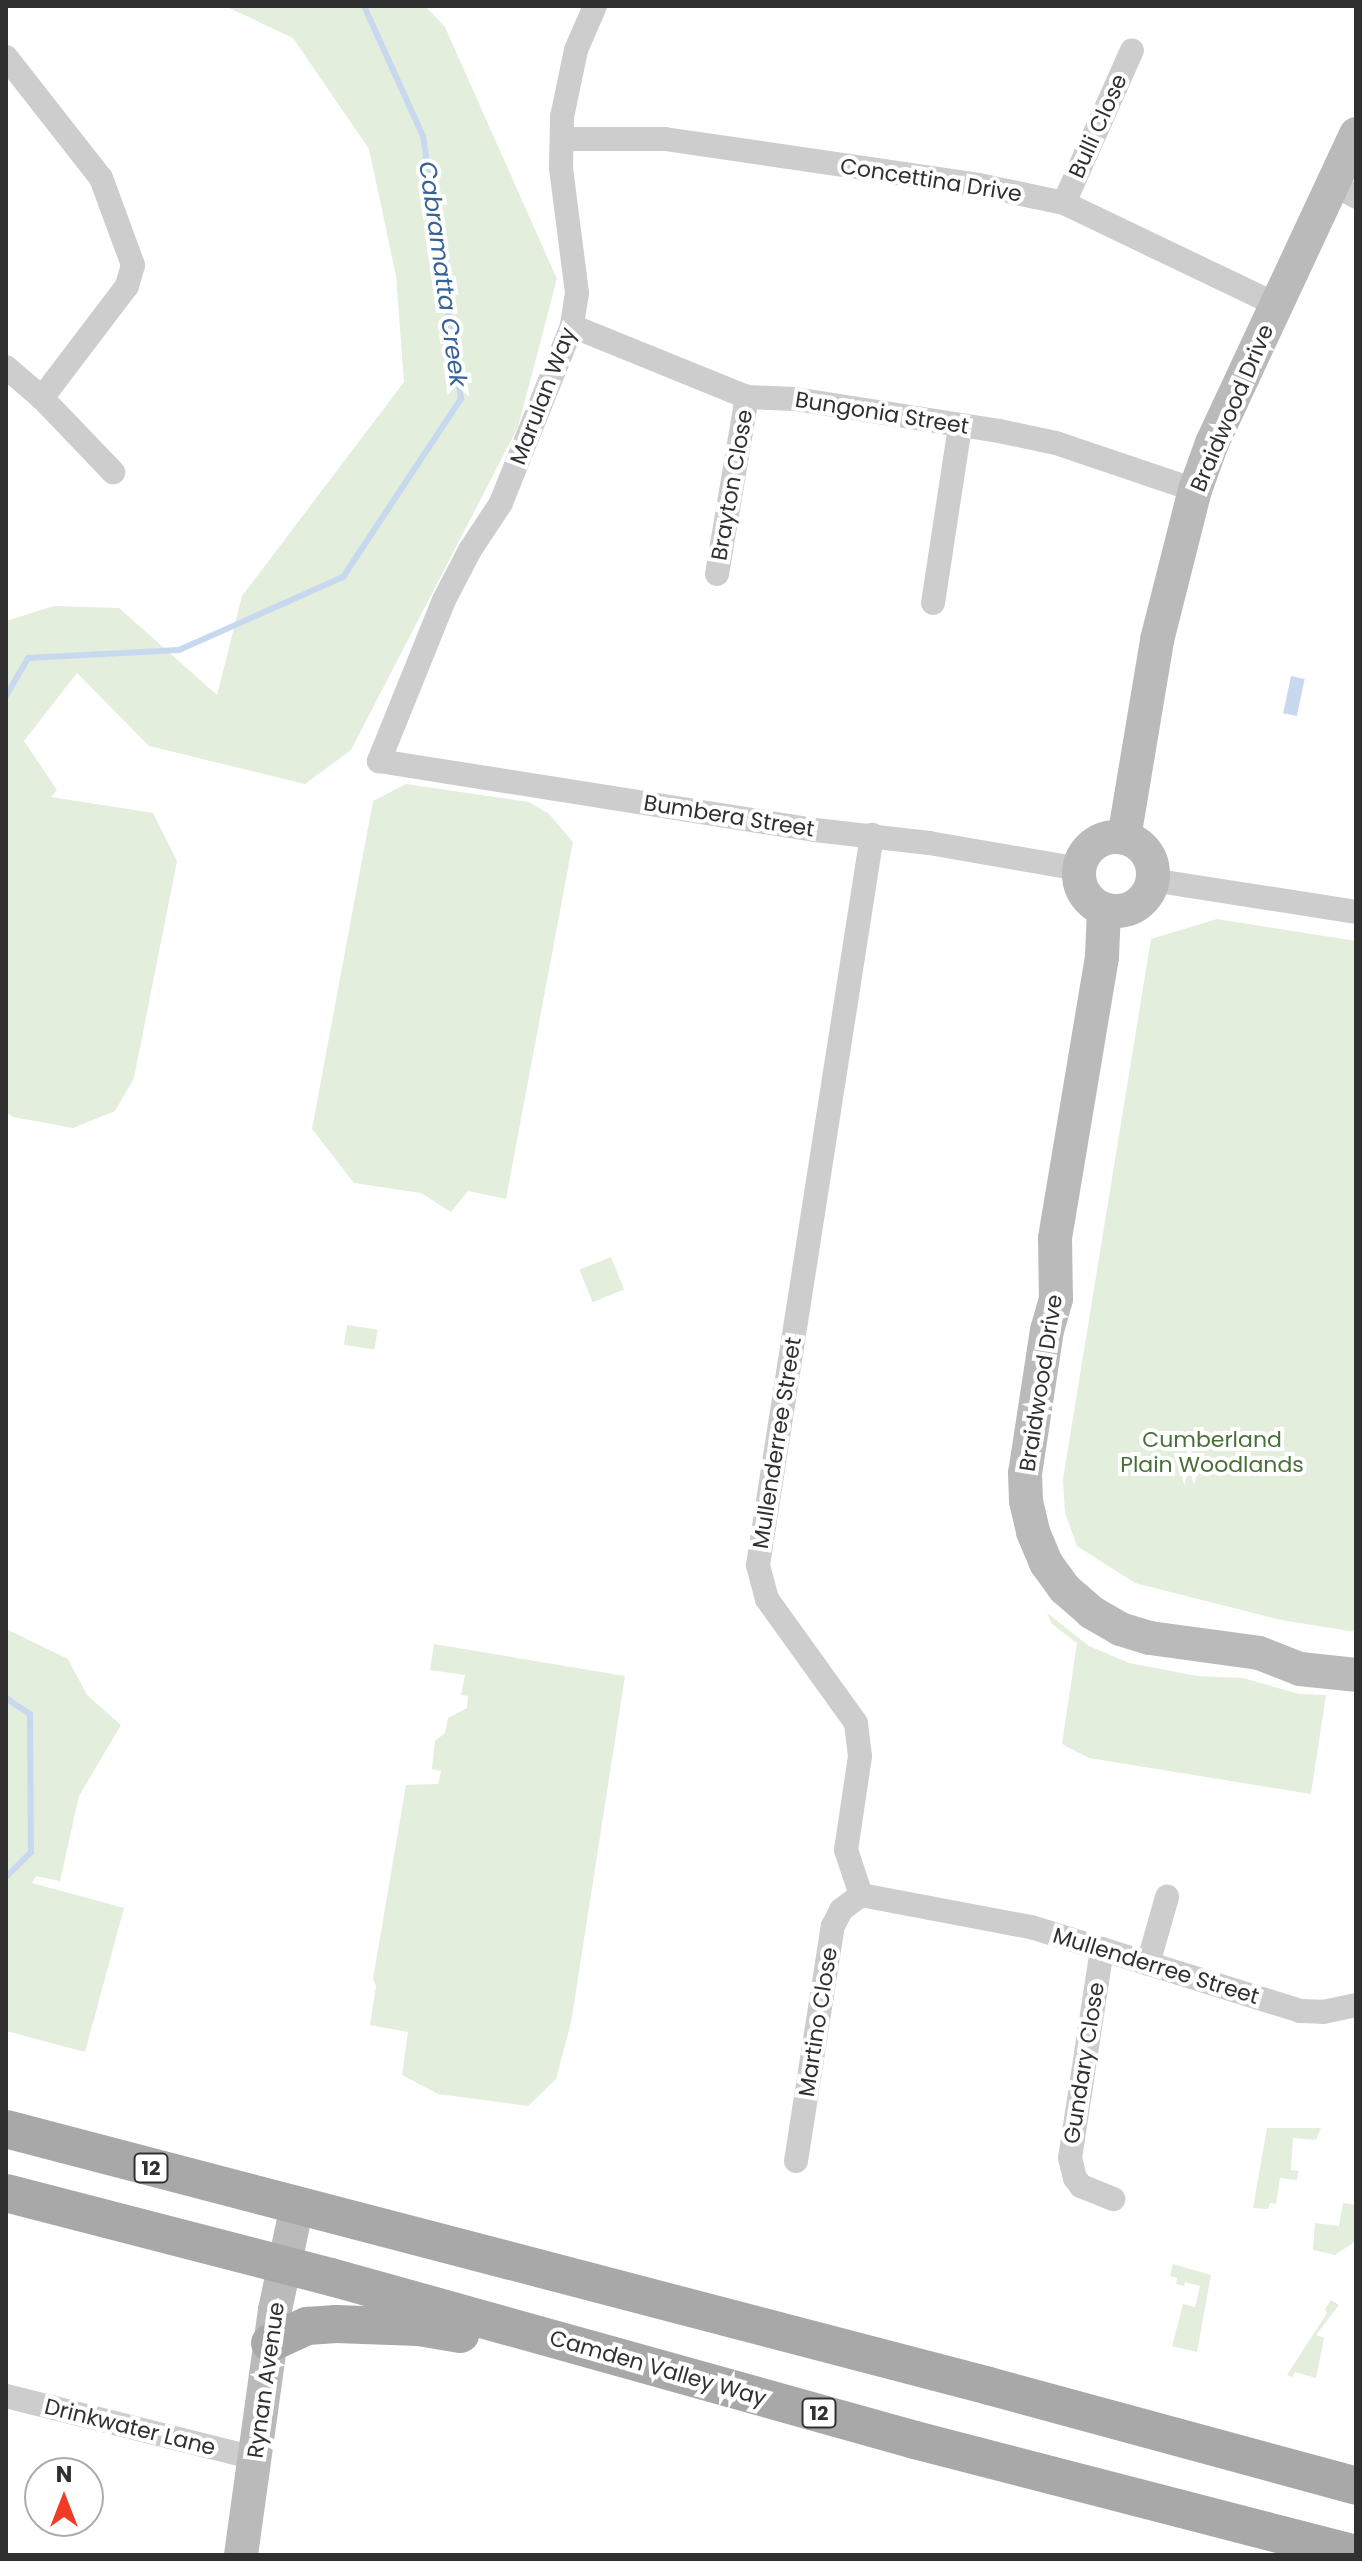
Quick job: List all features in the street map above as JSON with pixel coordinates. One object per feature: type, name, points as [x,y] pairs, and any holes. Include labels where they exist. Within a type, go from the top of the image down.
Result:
[{"type":"main road","name":"12","points":[[6,2129],[1356,2486]]},
{"type":"main road","name":"Camden Valley Way","points":[[6,2193],[1356,2554]]},
{"type":"main road","points":[[270,2343],[291,2331],[312,2326],[419,2327],[463,2335],[647,2386],[736,2390]]},
{"type":"main road","points":[[1282,2465],[1356,2480]]},
{"type":"street","name":"Marulan Way","points":[[379,761],[444,600],[470,550],[501,503],[572,326],[577,293],[561,168],[565,95],[576,50],[595,6]]},
{"type":"street","name":"Bulli Close","points":[[1064,203],[1132,50]]},
{"type":"street","points":[[6,57],[101,178],[133,265],[127,286],[42,398]]},
{"type":"street","name":"Braidwood Drive","points":[[1124,838],[1154,651],[1195,490],[1212,443],[1277,305],[1344,191],[1356,134]]},
{"type":"street","name":"Concettina Drive","points":[[563,139],[665,139],[979,185],[1064,203],[1277,305]]},
{"type":"street","name":"Bungonia Street","points":[[572,326],[747,397],[795,399],[1056,443],[1195,490]]},
{"type":"street","points":[[6,367],[42,398],[113,472]]},
{"type":"street","name":"Brayton Close","points":[[717,574],[747,397]]},
{"type":"street","points":[[933,603],[960,426]]},
{"type":"street","name":"Bumbera Street","points":[[379,761],[1079,869]]},
{"type":"street","name":"Mullenderree Street","points":[[872,835],[758,1565],[767,1599],[856,1723],[860,1756],[846,1850],[861,1895],[1002,1921],[1300,2011],[1323,2012],[1356,2005]]},
{"type":"street","points":[[1124,838],[1143,849],[1152,869],[1152,880],[1149,890],[1135,906],[1125,910],[1104,909],[1084,894],[1079,869],[1090,848],[1100,841],[1124,838]]},
{"type":"street","points":[[1152,880],[1356,912]]},
{"type":"street","name":"Braidwood Drive","points":[[1104,909],[1102,957],[1056,1229],[1056,1299],[1025,1473],[1026,1501],[1033,1532],[1046,1563],[1065,1589],[1091,1612],[1120,1629],[1150,1638],[1259,1653],[1300,1669],[1356,1675]]},
{"type":"street","name":"Martino Close","points":[[796,2161],[833,1926],[841,1910],[861,1895]]},
{"type":"street","points":[[1148,1964],[1167,1897]]},
{"type":"street","name":"Gundary Close","points":[[1102,1949],[1070,2158],[1075,2178],[1081,2186],[1114,2199]]},
{"type":"street","name":"Rynan Avenue","points":[[241,2555],[270,2343],[297,2206]]},
{"type":"street","name":"Drinkwater Lane","points":[[6,2396],[254,2458]]},
{"type":"green space","points":[[225,6],[425,6],[445,27],[557,279],[518,427],[351,750],[305,784],[149,746],[77,673],[24,741],[57,790],[51,797],[153,813],[177,861],[134,1078],[115,1111],[73,1128],[13,1117],[6,1112],[6,621],[54,606],[119,608],[217,695],[242,596],[404,382],[396,276],[369,149],[293,38]]},
{"type":"green space","points":[[406,784],[529,802],[549,814],[573,842],[506,1199],[468,1191],[451,1212],[421,1193],[354,1183],[312,1129],[373,801]]},
{"type":"green space","name":"Cumberland Plain Woodlands","points":[[1217,919],[1356,941],[1356,1632],[1281,1620],[1135,1583],[1077,1546],[1065,1513],[1063,1479],[1151,939]]},
{"type":"green space","points":[[611,1257],[624,1289],[593,1302],[579,1270]]},
{"type":"green space","points":[[347,1325],[378,1330],[374,1350],[344,1345]]},
{"type":"green space","points":[[1047,1613],[1089,1646],[1129,1663],[1197,1676],[1243,1678],[1299,1694],[1326,1695],[1311,1794],[1089,1758],[1062,1744],[1077,1643],[1052,1624]]},
{"type":"green space","points":[[6,1629],[68,1659],[87,1695],[121,1725],[79,1796],[60,1881],[36,1876],[32,1883],[124,1908],[85,2052],[6,2031]]},
{"type":"green space","points":[[434,1644],[625,1676],[571,2023],[556,2079],[528,2106],[438,2094],[402,2075],[408,2032],[370,2025],[376,1986],[373,1979],[406,1785],[438,1784],[441,1771],[432,1769],[435,1741],[445,1733],[448,1718],[467,1708],[468,1696],[461,1695],[465,1675],[430,1670]]},
{"type":"green space","points":[[1267,2128],[1321,2128],[1316,2140],[1293,2138],[1291,2170],[1299,2171],[1297,2180],[1280,2178],[1276,2204],[1270,2203],[1268,2209],[1253,2208]]},
{"type":"green space","points":[[1343,2203],[1356,2205],[1356,2241],[1335,2255],[1313,2250],[1315,2223],[1339,2226]]},
{"type":"green space","points":[[1173,2264],[1211,2275],[1197,2352],[1172,2346],[1183,2304],[1195,2307],[1200,2286],[1185,2282],[1184,2286],[1176,2284],[1177,2278],[1170,2276]]},
{"type":"green space","points":[[1331,2300],[1339,2305],[1316,2335],[1324,2338],[1316,2378],[1295,2372],[1292,2377],[1287,2375],[1327,2313],[1325,2309]]},
{"type":"water","points":[[1291,676],[1305,679],[1297,716],[1283,713]]},
{"type":"waterway","name":"Cabramatta Creek","points":[[6,696],[28,658],[179,650],[343,577],[461,399],[423,136],[364,6]]},
{"type":"waterway","name":"Cabramatta Creek","points":[[6,1698],[30,1714],[31,1852],[6,1877]]}]
